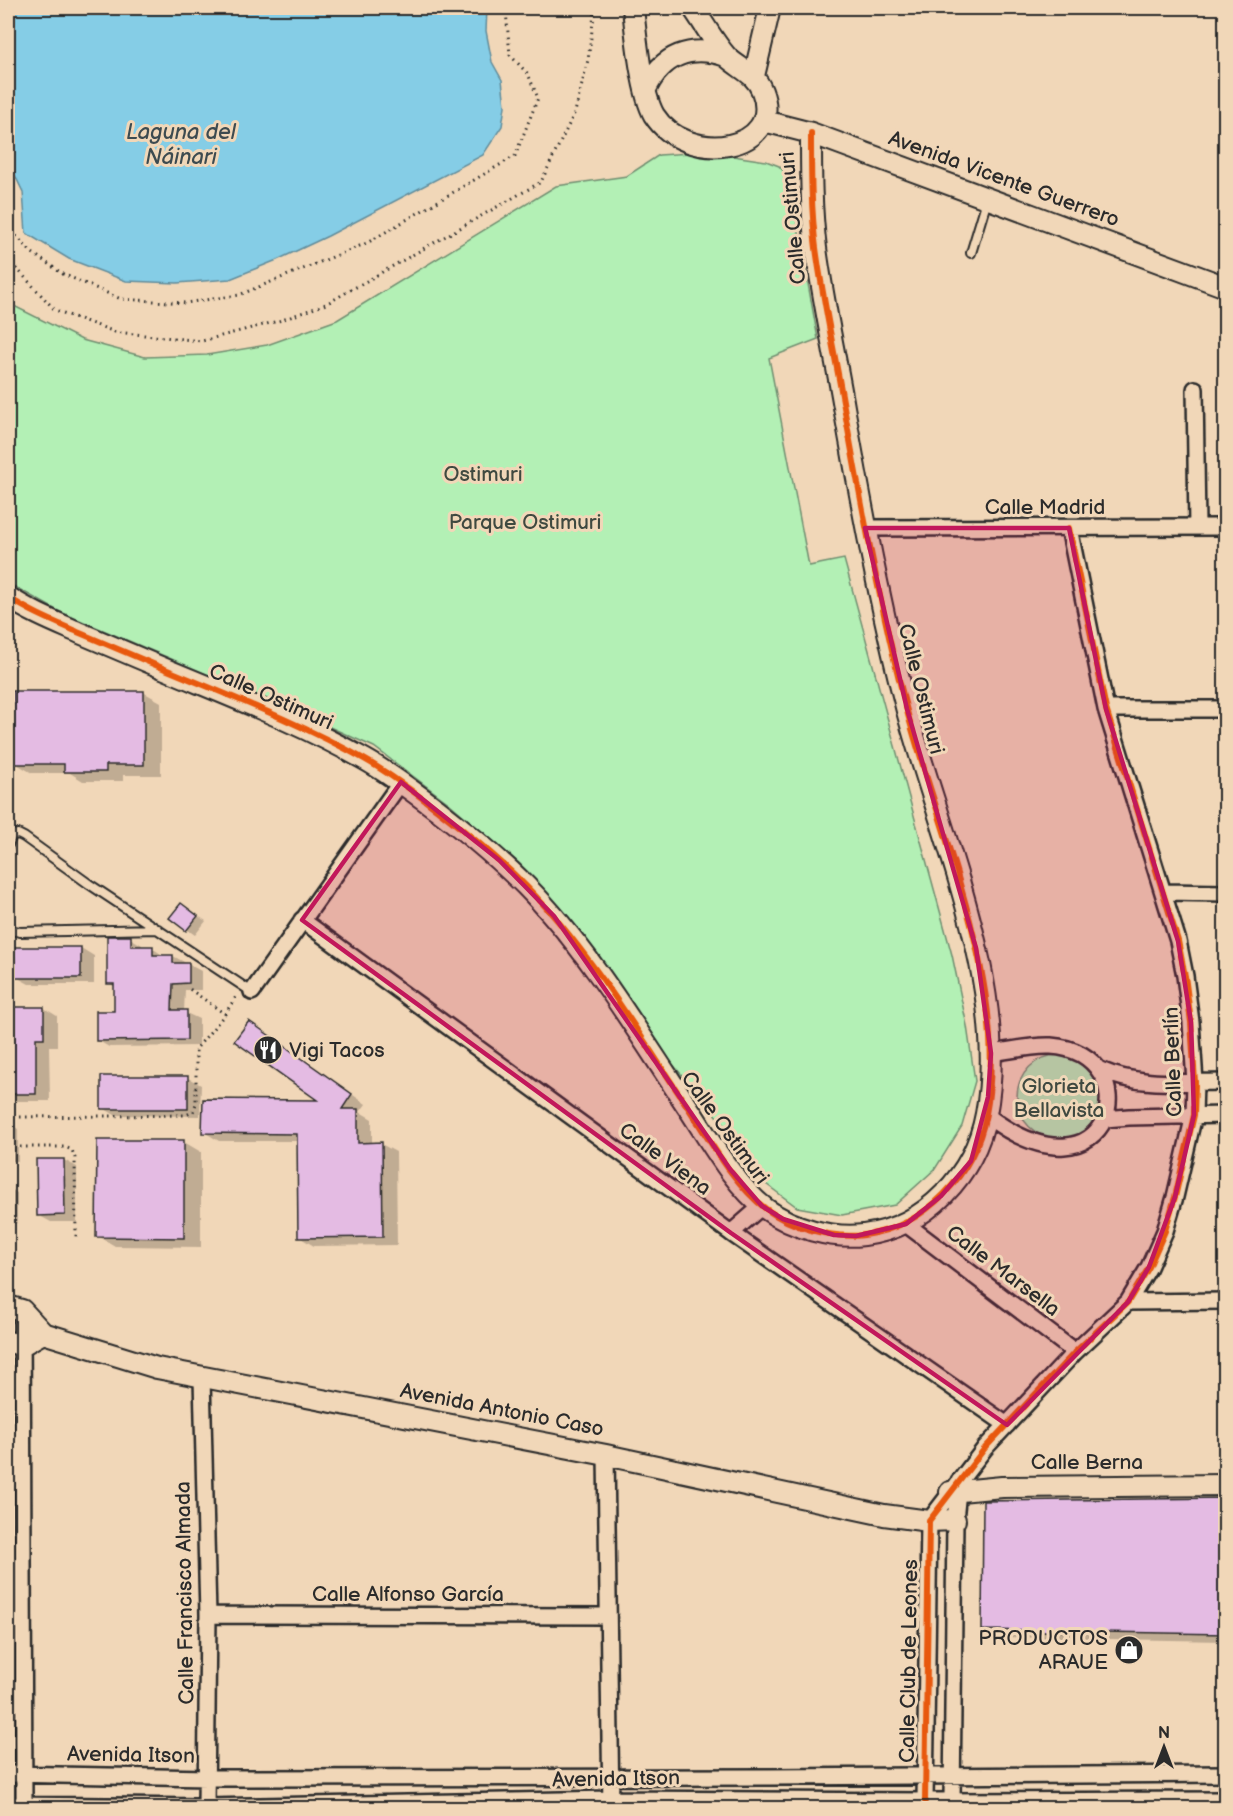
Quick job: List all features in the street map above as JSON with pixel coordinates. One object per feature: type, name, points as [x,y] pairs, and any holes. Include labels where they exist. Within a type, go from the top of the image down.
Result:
[{"type":"street","points":[[633,8],[646,89],[654,114],[671,134],[695,145],[721,147],[746,138],[764,121],[765,101],[754,76],[726,56],[693,8]]},
{"type":"street","points":[[754,76],[770,8]]},
{"type":"street","points":[[646,89],[659,69],[679,55],[703,51],[726,56]]},
{"type":"street","name":"Avenida Vicente Guerrero","points":[[764,121],[811,133],[1226,287]]},
{"type":"street","name":"Calle Ostimuri","points":[[8,597],[18,605],[54,622],[300,726],[368,761],[401,782],[499,860],[554,916],[621,1008],[730,1170],[762,1206],[783,1219],[834,1235],[856,1236],[893,1229],[906,1224],[942,1196],[971,1161],[986,1115],[991,1053],[986,999],[976,948],[907,709],[865,528],[816,252],[811,184],[811,133]]},
{"type":"street","points":[[1195,389],[1197,527]]},
{"type":"street","name":"Calle Madrid","points":[[865,528],[1226,527]]},
{"type":"street","name":"Calle Berlín","points":[[929,1521],[985,1448],[1075,1352],[1128,1302],[1149,1267],[1165,1230],[1194,1115],[1195,1082],[1185,976],[1179,942],[1107,709],[1069,528]]},
{"type":"street","points":[[1107,709],[1226,709]]},
{"type":"street","points":[[248,989],[302,920],[401,782]]},
{"type":"street","points":[[1163,892],[1226,893]]},
{"type":"street","name":"Calle Viena","points":[[302,920],[731,1233],[1007,1425]]},
{"type":"street","points":[[991,1053],[1051,1046],[1069,1050],[1089,1059],[1100,1070],[1118,1078],[1137,1081],[1226,1082]]},
{"type":"street","points":[[986,1115],[1015,1134],[1041,1145],[1063,1147],[1084,1141],[1100,1129],[1105,1119],[1108,1101],[1100,1070]]},
{"type":"street","points":[[1105,1119],[1226,1115]]},
{"type":"street","points":[[731,1233],[762,1206]]},
{"type":"street","name":"Calle Marsella","points":[[906,1224],[1075,1352]]},
{"type":"street","points":[[1128,1302],[1226,1301]]},
{"type":"street","points":[[15,1308],[43,1333],[15,1344]]},
{"type":"street","points":[[15,1308],[24,1807]]},
{"type":"street","name":"Avenida Antonio Caso","points":[[43,1333],[157,1368],[202,1378],[606,1455],[884,1515],[929,1521],[955,1520]]},
{"type":"street","name":"Calle Francisco Almada","points":[[202,1378],[208,1615],[206,1808]]},
{"type":"street","points":[[606,1455],[610,1804]]},
{"type":"street","name":"Calle Berna","points":[[956,1488],[1226,1485]]},
{"type":"street","points":[[955,1520],[956,1488]]},
{"type":"street","name":"Calle Club de Leones","points":[[952,1801],[955,1520]]},
{"type":"street","name":"Calle Club de Leones","points":[[925,1801],[929,1521]]},
{"type":"street","name":"Calle Alfonso García","points":[[208,1615],[608,1616]]},
{"type":"street","name":"Avenida Itson","points":[[8,1774],[207,1778],[1222,1774]]},
{"type":"street","points":[[1222,1774],[1222,1803]]},
{"type":"street","points":[[769,1777],[769,1804]]},
{"type":"street","name":"Avenida Itson","points":[[8,1805],[206,1808],[925,1801],[1222,1803]]},
{"type":"lane","points":[[971,253],[987,199]]},
{"type":"lane","points":[[8,845],[12,835],[18,834],[24,837],[89,884],[248,989]]},
{"type":"lane","points":[[8,921],[11,930],[20,932],[159,929]]},
{"type":"path","points":[[8,227],[31,252],[63,274],[121,299],[185,303],[239,295],[367,243],[515,156],[538,98],[528,74],[510,56],[506,11],[508,8]]},
{"type":"path","points":[[8,259],[55,310],[115,332],[202,341],[282,320],[326,304],[541,182],[575,112],[588,60],[595,8]]},
{"type":"path","points":[[188,988],[225,1014]]},
{"type":"path","points":[[20,1117],[186,1115],[193,1112],[196,1104],[196,1049],[248,989]]},
{"type":"path","points":[[20,1147],[65,1147],[72,1150],[75,1158],[76,1237]]},
{"type":"highlighted area","points":[[865,528],[1069,528],[1106,709],[1178,941],[1191,1022],[1194,1115],[1175,1197],[1149,1267],[1128,1302],[1007,1425],[731,1233],[302,920],[401,782],[499,860],[554,916],[730,1169],[762,1206],[783,1219],[834,1235],[856,1236],[906,1224],[941,1196],[971,1161],[988,1097],[991,1053],[976,948],[907,709]]},
{"type":"green space","name":"Parque Ostimuri","points":[[707,152],[766,161],[779,166],[792,181],[792,195],[818,339],[769,358],[809,566],[844,559],[952,955],[967,1026],[975,1081],[962,1126],[935,1169],[895,1205],[842,1215],[797,1207],[766,1184],[723,1124],[649,1036],[579,932],[520,864],[450,804],[374,747],[58,611],[8,583],[8,303],[82,340],[145,357],[207,355],[267,345],[337,320],[556,186],[627,176],[659,155]]},
{"type":"green space","name":"Glorieta Bellavista","points":[[1059,1055],[1075,1058],[1089,1067],[1098,1081],[1101,1097],[1098,1113],[1089,1127],[1075,1136],[1059,1139],[1043,1136],[1029,1127],[1020,1113],[1017,1097],[1020,1081],[1029,1067],[1043,1058]]},
{"type":"water","name":"Laguna del Náinari","points":[[8,8],[487,8],[486,31],[492,62],[502,80],[505,106],[502,126],[483,155],[277,260],[230,279],[177,283],[126,281],[69,259],[26,233],[23,192],[8,161]]},
{"type":"building","points":[[13,691],[144,691],[144,765],[106,765],[106,772],[64,772],[64,764],[13,764]]},
{"type":"building","points":[[181,903],[198,916],[186,931],[169,918]]},
{"type":"building","points":[[107,936],[131,936],[131,946],[153,946],[153,955],[173,955],[173,963],[189,963],[189,983],[173,984],[172,1010],[187,1010],[187,1040],[96,1041],[96,1011],[114,1011],[114,984],[107,984]]},
{"type":"building","points":[[14,947],[81,947],[81,978],[15,978]]},
{"type":"building","points":[[8,1007],[44,1007],[44,1038],[36,1038],[36,1094],[8,1094]]},
{"type":"building","points":[[249,1021],[352,1094],[342,1109],[358,1109],[358,1143],[382,1142],[383,1237],[298,1238],[297,1134],[202,1133],[203,1099],[317,1100],[234,1041]]},
{"type":"building","points":[[101,1076],[188,1076],[188,1109],[101,1109]]},
{"type":"building","points":[[97,1140],[184,1140],[184,1238],[96,1237]]},
{"type":"building","points":[[36,1159],[64,1159],[65,1215],[37,1216]]},
{"type":"building","points":[[1226,1498],[1226,1634],[982,1630],[983,1501]]},
{"type":"cycle path","points":[[8,597],[61,625],[291,722],[340,746],[393,777],[484,847],[549,911],[592,965],[632,1022],[724,1162],[744,1188],[766,1209],[788,1222],[826,1234],[864,1235],[887,1230],[908,1221],[927,1209],[959,1177],[980,1136],[986,1114],[991,1066],[988,1016],[980,964],[968,911],[907,711],[872,559],[814,234],[811,133]]},
{"type":"cycle path","points":[[925,1801],[929,1521],[985,1448],[1075,1352],[1128,1302],[1149,1267],[1165,1231],[1194,1115],[1195,1082],[1191,1022],[1178,941],[1106,709],[1069,528]]},
{"type":"place","name":"Vigi Tacos","points":[[268,1050]]},
{"type":"place","name":"PRODUCTOS ARAUE","points":[[1129,1650]]},
{"type":"park label","name":"Ostimuri","points":[[483,474]]}]
